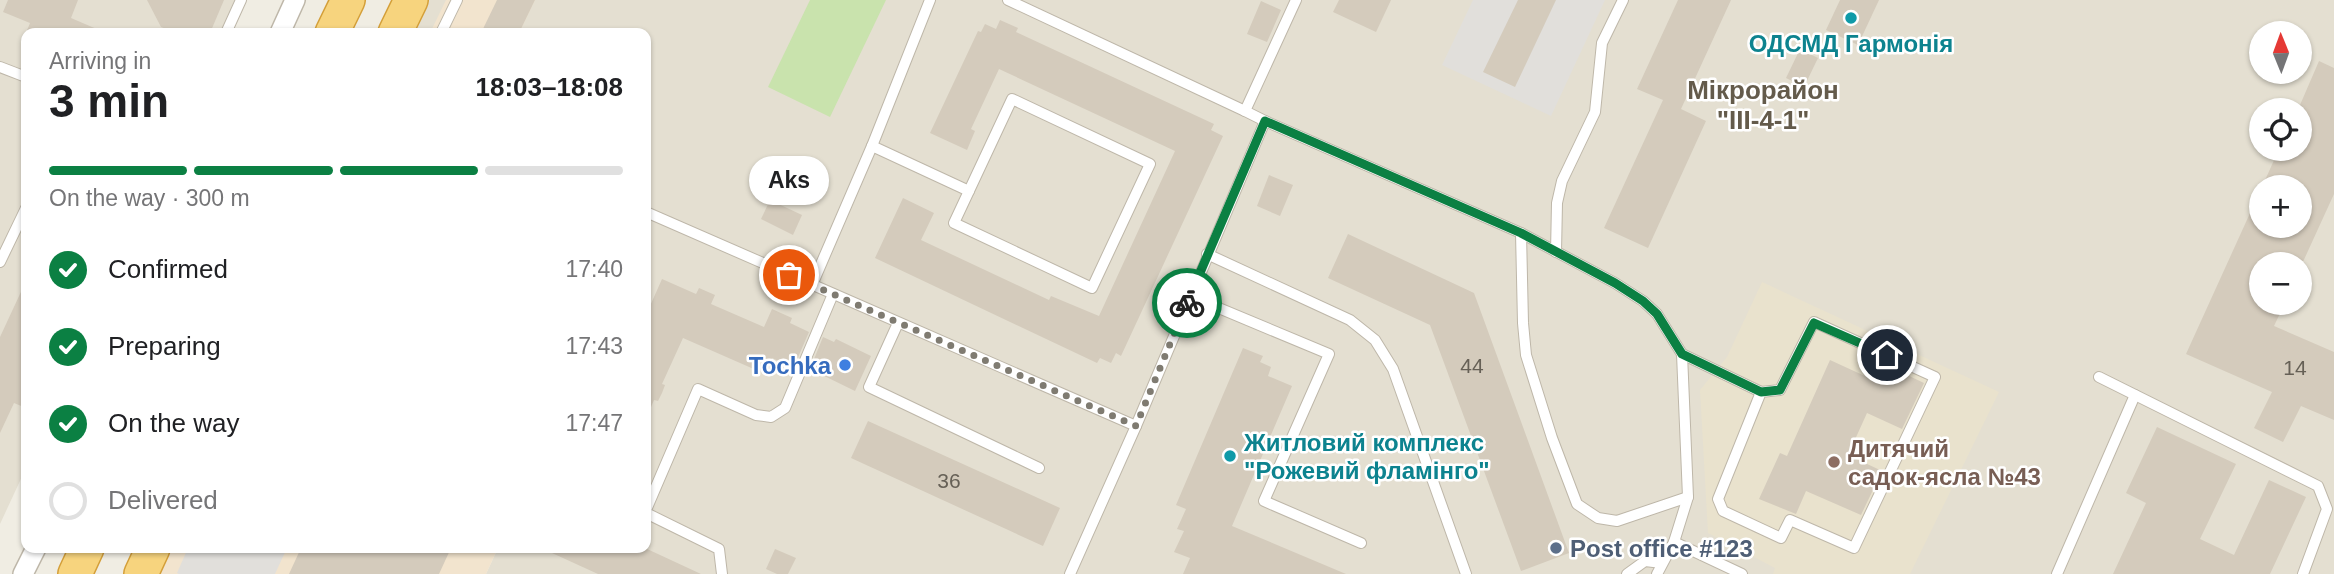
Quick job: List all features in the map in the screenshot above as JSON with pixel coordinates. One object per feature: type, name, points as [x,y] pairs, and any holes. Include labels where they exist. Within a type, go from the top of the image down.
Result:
[{"type":"highway","points":[[334,28],[348,0]]},
{"type":"highway","points":[[397,28],[411,0]]},
{"type":"highway","points":[[75,574],[85,553]]},
{"type":"highway","points":[[141,574],[151,553]]},
{"type":"street","points":[[282,28],[295,0]]},
{"type":"street","points":[[23,574],[34,553]]},
{"type":"lane","points":[[228,28],[241,0]]},
{"type":"lane","points":[[443,28],[457,0]]},
{"type":"lane","points":[[812,285],[872,146],[930,0]]},
{"type":"lane","points":[[1008,0],[1265,121],[1521,233],[1643,301],[1657,314],[1682,354],[1688,497],[1674,542],[1657,574]]},
{"type":"lane","points":[[1245,111],[1296,0]]},
{"type":"lane","points":[[1556,252],[1557,203],[1562,181],[1595,112],[1602,43],[1623,0]]},
{"type":"lane","points":[[0,67],[21,75]]},
{"type":"lane","points":[[1012,99],[1150,164],[1092,288],[954,223],[969,191],[1012,99]]},
{"type":"lane","points":[[1070,574],[1136,426],[1265,121]]},
{"type":"lane","points":[[872,146],[969,191]]},
{"type":"lane","points":[[651,214],[1136,426]]},
{"type":"lane","points":[[0,262],[21,218]]},
{"type":"lane","points":[[1521,233],[1523,323],[1527,355],[1552,438],[1577,504],[1598,519],[1617,521],[1688,497]]},
{"type":"lane","points":[[1208,254],[1350,320],[1375,340],[1393,369],[1466,574]]},
{"type":"lane","points":[[651,500],[698,389],[756,415],[771,417],[785,408],[833,294]]},
{"type":"lane","points":[[1190,296],[1329,354],[1264,501],[1361,543]]},
{"type":"lane","points":[[898,323],[869,387],[1039,468]]},
{"type":"lane","points":[[1682,354],[1761,392],[1780,390],[1814,323],[1936,377],[1854,548],[1790,520],[1781,538],[1723,511],[1718,499],[1761,392]]},
{"type":"lane","points":[[2099,377],[2318,486],[2328,509],[2304,574]]},
{"type":"lane","points":[[2057,574],[2135,395]]},
{"type":"lane","points":[[651,514],[719,548],[722,574]]},
{"type":"lane","points":[[1674,542],[1742,574]]},
{"type":"lane","points":[[1627,574],[1645,561],[1662,563]]},
{"type":"shaded area","points":[[0,0],[245,0],[232,28],[21,28],[21,479],[0,524]]},
{"type":"shaded area","points":[[411,0],[2334,0],[2334,574],[486,574],[496,553],[651,553],[651,28],[397,28]]},
{"type":"shaded area","points":[[446,0],[535,0],[521,28],[432,28]]},
{"type":"shaded area","points":[[1473,0],[1605,0],[1551,116],[1442,65]]},
{"type":"shaded area","name":"Дитячий садок-ясла №43","points":[[1762,282],[1999,392],[1910,574],[1773,574],[1775,568],[1708,533],[1700,390],[1727,357]]},
{"type":"shaded area","points":[[151,553],[496,553],[486,574],[141,574]]},
{"type":"shaded area","points":[[186,553],[285,553],[275,574],[177,573]]},
{"type":"green space","points":[[810,0],[886,0],[830,117],[768,87]]},
{"type":"building","points":[[8,0],[78,0],[71,18],[94,28],[28,28],[30,23],[3,12]]},
{"type":"building","points":[[147,0],[224,0],[212,28],[161,27]]},
{"type":"building","points":[[497,0],[535,0],[521,28],[483,28]]},
{"type":"building","points":[[1339,0],[1391,0],[1376,32],[1333,12]]},
{"type":"building","points":[[1518,0],[1556,0],[1515,87],[1483,72]]},
{"type":"building","points":[[1678,0],[1731,0],[1681,109],[1706,121],[1648,248],[1604,228],[1663,100],[1637,89]]},
{"type":"building","name":"ОДСМД Гармонія","points":[[1840,0],[1879,0],[1858,45],[1826,30]]},
{"type":"building","points":[[1261,1],[1281,10],[1267,42],[1247,34]]},
{"type":"building","points":[[1000,20],[1018,28],[1016,32],[1214,124],[1211,130],[1223,136],[1121,356],[1116,353],[1111,363],[1100,358],[1097,363],[875,258],[903,198],[934,213],[921,240],[1049,300],[1051,296],[1099,316],[1175,151],[999,69],[971,129],[975,131],[967,150],[930,133],[978,31],[981,32],[985,24],[996,29]]},
{"type":"building","points":[[1800,49],[1818,58],[1804,87],[1786,78]]},
{"type":"building","points":[[2319,61],[2334,68],[2334,194],[2307,252],[2249,252],[2249,315],[2279,315],[2274,326],[2334,352],[2334,420],[2301,406],[2283,442],[2254,428],[2272,392],[2186,354],[2249,215],[2249,238],[2312,238],[2312,175],[2267,175],[2274,161],[2312,161],[2312,98],[2303,98],[2309,84],[2312,84]]},
{"type":"building","points":[[1269,175],[1293,185],[1280,216],[1257,206]]},
{"type":"building","points":[[770,200],[802,215],[793,235],[761,219]]},
{"type":"building","points":[[1348,234],[1474,293],[1569,553],[1521,571],[1430,325],[1328,278]]},
{"type":"building","points":[[662,279],[696,294],[699,288],[715,295],[711,304],[764,327],[772,309],[792,318],[790,323],[809,332],[792,367],[772,358],[770,363],[760,359],[756,370],[683,338],[662,384],[665,385],[662,393],[651,407],[651,304]]},
{"type":"building","points":[[21,292],[21,406],[14,403],[0,433],[0,337]]},
{"type":"building","name":"Tochka","points":[[823,337],[834,342],[836,339],[871,356],[855,391],[810,369]]},
{"type":"building","name":"Житловий комплекс \"Рожевий фламінго\"","points":[[1243,348],[1263,356],[1260,362],[1271,367],[1268,376],[1292,386],[1232,526],[1346,574],[1183,574],[1190,558],[1174,552],[1184,531],[1177,529],[1186,509],[1176,505]]},
{"type":"building","points":[[1830,360],[1880,383],[1888,366],[1924,383],[1902,429],[1867,413],[1848,455],[1882,471],[1861,515],[1806,491],[1796,514],[1759,499],[1780,453],[1787,456]]},
{"type":"building","points":[[868,421],[1060,508],[1043,546],[851,458]]},
{"type":"building","points":[[2157,427],[2236,464],[2200,539],[2234,555],[2269,480],[2306,497],[2270,574],[2113,574],[2146,503],[2126,493]]},
{"type":"building","points":[[775,549],[796,558],[788,574],[777,574],[766,569]]},
{"type":"building","points":[[651,551],[701,574],[598,574],[552,553],[651,553]]},
{"type":"building","points":[[299,553],[449,553],[439,574],[289,574]]},
{"type":"way so far","points":[[789,275],[1136,426],[1187,303]]},
{"type":"place","name":"ОДСМД Гармонія","points":[[1851,18]]},
{"type":"place","name":"Aks","points":[[789,275]]},
{"type":"place","name":"Tochka","points":[[845,365]]},
{"type":"place","name":"Житловий комплекс \"Рожевий фламінго\"","points":[[1230,456]]},
{"type":"place","name":"Дитячий садок-ясла №43","points":[[1834,462]]},
{"type":"place","name":"Post office #123","points":[[1556,548]]},
{"type":"district","name":"Мікрорайон \"ІІІ-4-1\"","points":[[1763,105]]},
{"type":"route","points":[[1187,303],[1265,121],[1521,233],[1615,283],[1643,301],[1657,314],[1672,334],[1682,354],[1761,392],[1780,390],[1814,323],[1887,355]]}]
